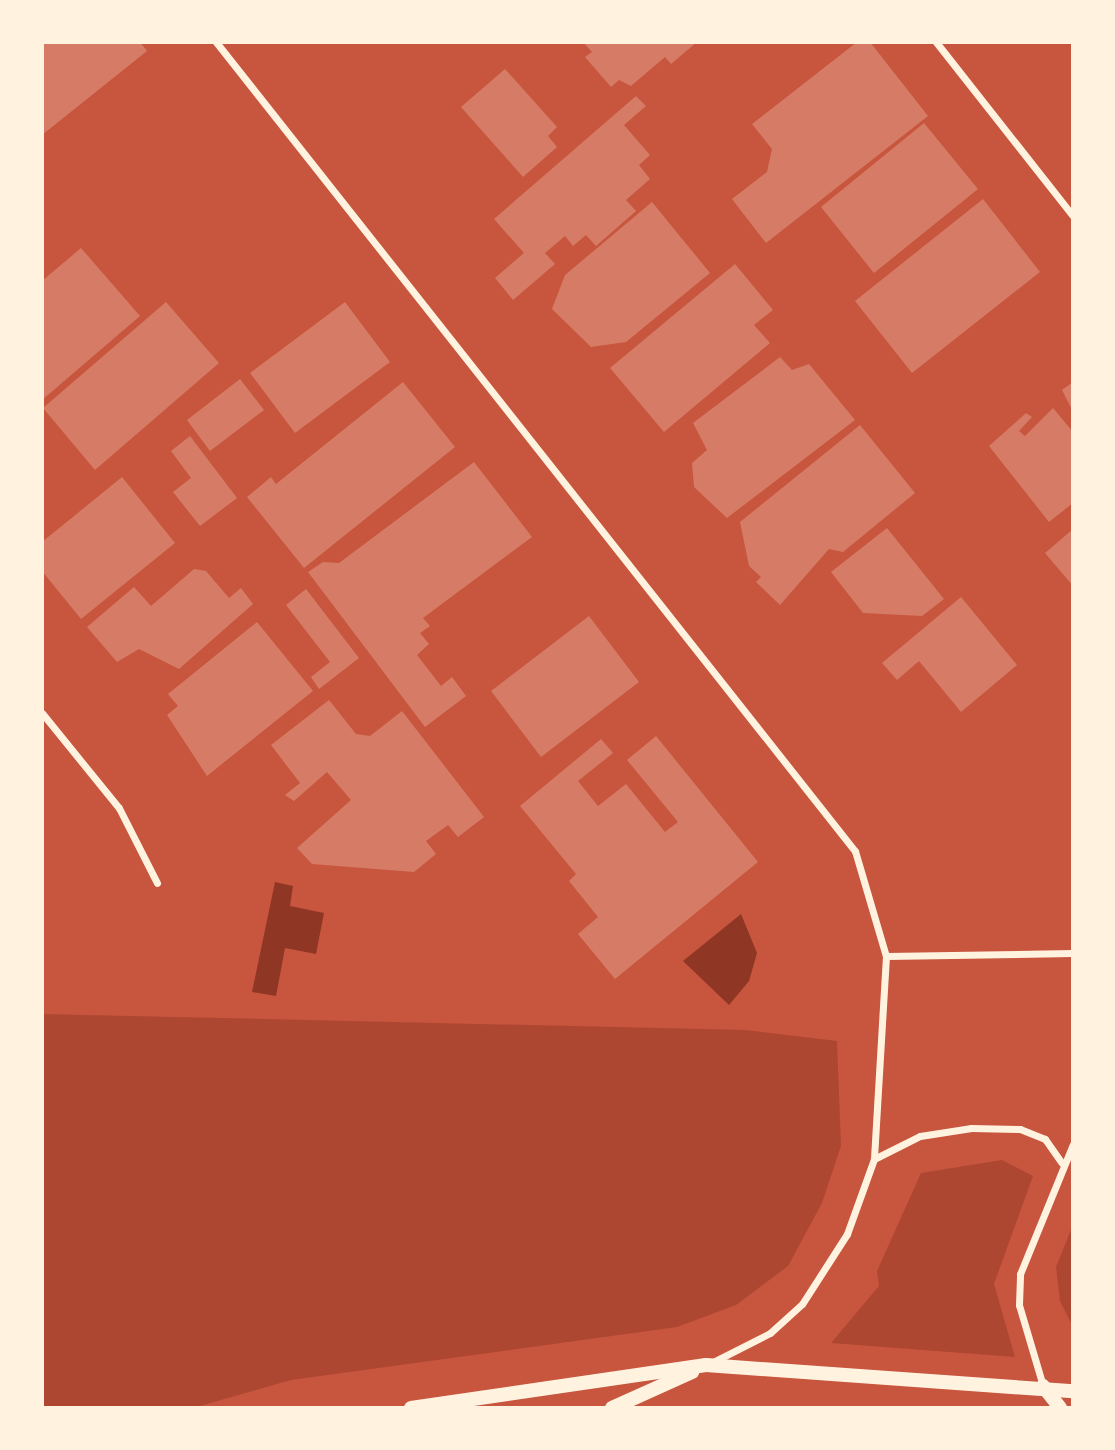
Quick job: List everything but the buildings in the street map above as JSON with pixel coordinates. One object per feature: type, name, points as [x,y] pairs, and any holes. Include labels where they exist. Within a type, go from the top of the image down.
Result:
[{"type":"main road","points":[[612,1408],[706,1365]]},
{"type":"main road","points":[[411,1408],[706,1365],[1043,1386],[1073,1391]]},
{"type":"main road","points":[[1043,1386],[1060,1408]]},
{"type":"street","points":[[216,42],[855,851],[886,956],[874,1159],[847,1234],[802,1304],[770,1333],[706,1365]]},
{"type":"street","points":[[936,42],[1073,216]]},
{"type":"street","points":[[42,713],[119,808],[157,883]]},
{"type":"street","points":[[886,956],[1073,953]]},
{"type":"street","points":[[874,1159],[920,1136],[971,1128],[1020,1129],[1045,1139],[1062,1163]]},
{"type":"street","points":[[1043,1386],[1019,1305],[1020,1275],[1062,1163],[1073,1144]]},
{"type":"shaded area","points":[[275,882],[293,886],[290,906],[324,913],[316,954],[285,948],[276,996],[252,992]]},
{"type":"shaded area","points":[[741,914],[757,953],[749,981],[729,1005],[683,961]]},
{"type":"shaded area","points":[[42,1014],[746,1030],[837,1041],[841,1146],[822,1203],[788,1266],[736,1305],[677,1327],[291,1380],[193,1408],[42,1408]]},
{"type":"shaded area","points":[[1002,1160],[1033,1176],[994,1284],[1015,1357],[831,1343],[879,1286],[877,1271],[921,1173]]},
{"type":"shaded area","points":[[1073,1225],[1073,1327],[1060,1301],[1056,1267]]}]
